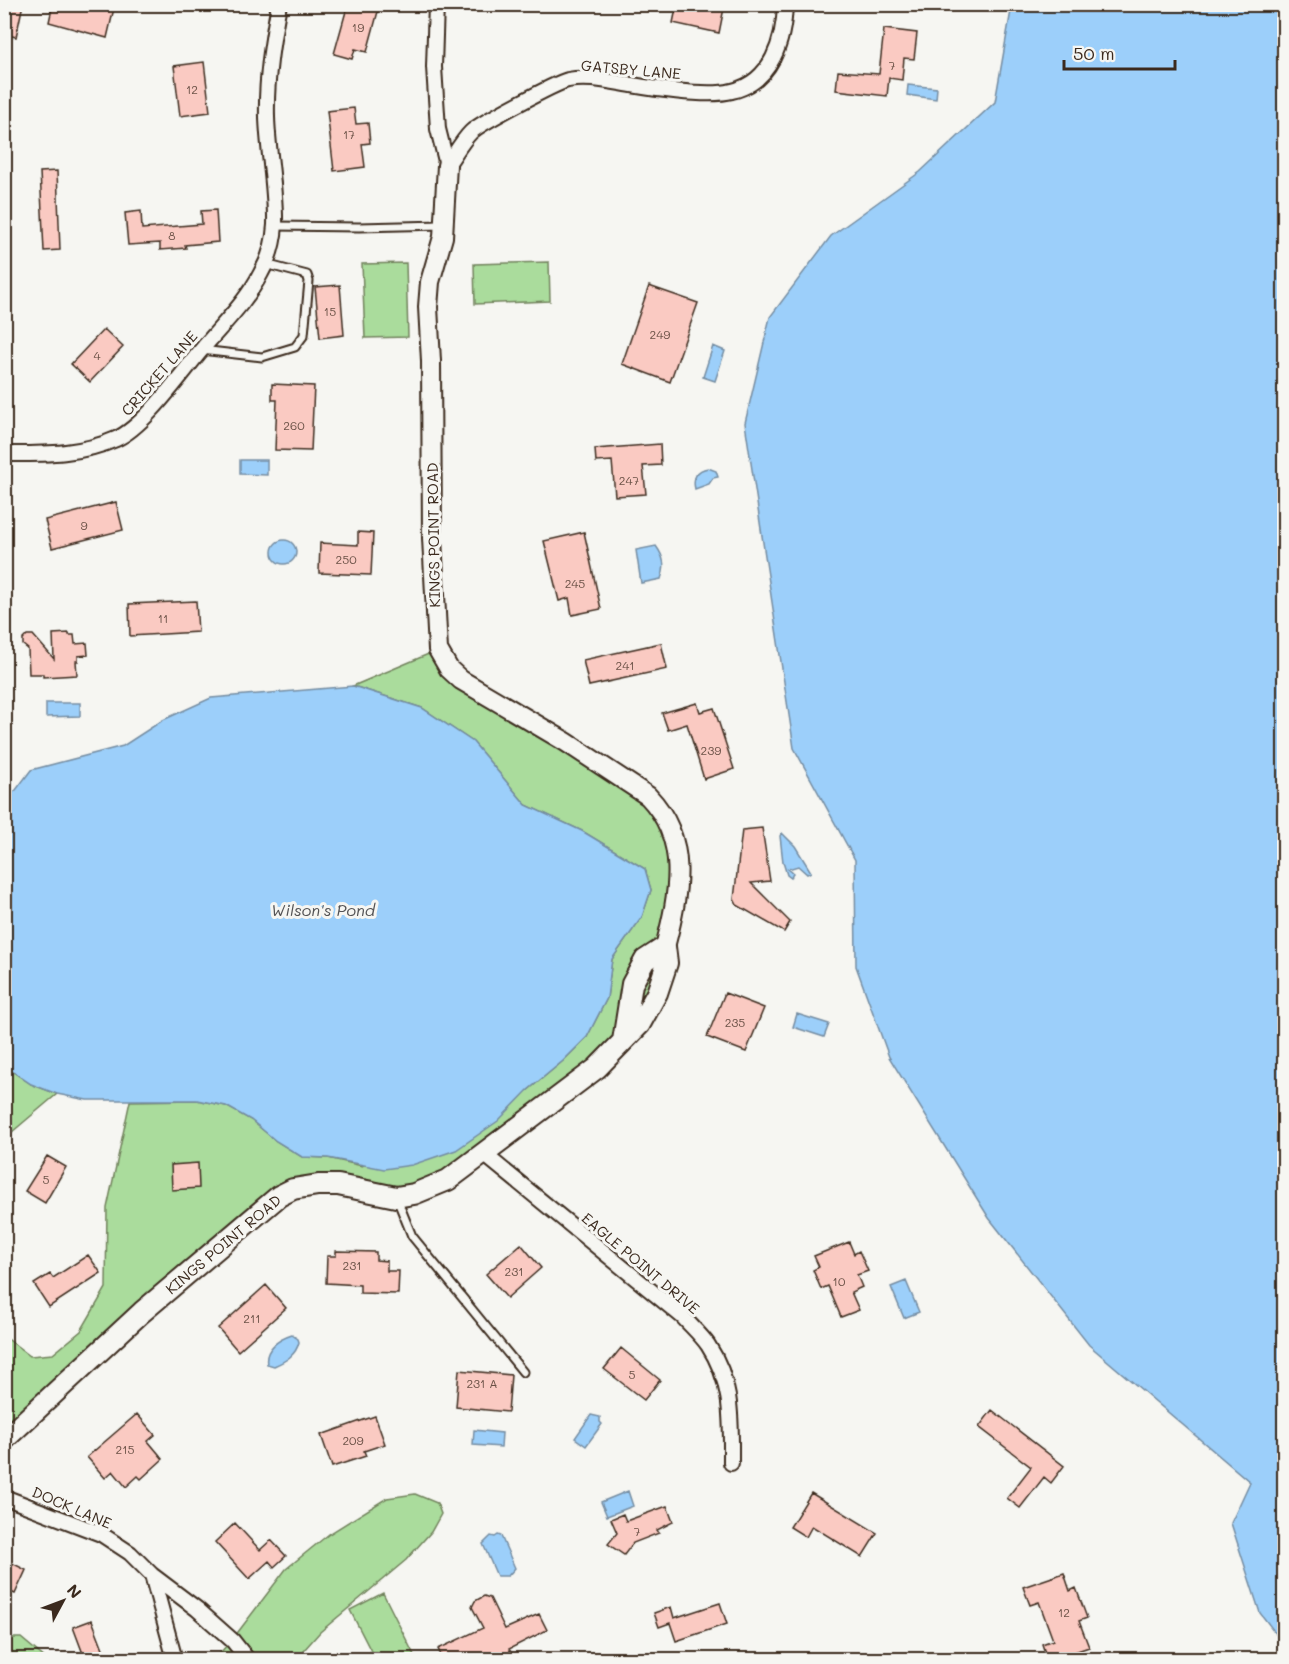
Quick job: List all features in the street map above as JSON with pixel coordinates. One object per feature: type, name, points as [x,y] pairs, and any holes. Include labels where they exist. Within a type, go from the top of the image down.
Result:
[{"type":"main road","name":"KINGS POINT ROAD","points":[[4,1440],[143,1311],[279,1196],[293,1190],[318,1185],[338,1185],[396,1197],[414,1194],[448,1180],[484,1154],[597,1068],[640,1024],[657,993],[667,963],[665,947]]},
{"type":"main road","points":[[623,1041],[632,984],[645,960],[665,947]]},
{"type":"street","name":"CRICKET LANE","points":[[4,454],[69,453],[93,448],[127,433],[153,408],[246,297],[270,252],[275,226],[267,117],[267,82],[270,50],[279,4]]},
{"type":"street","name":"KINGS POINT ROAD","points":[[436,4],[435,67],[438,129],[447,165],[443,237],[430,282],[428,307],[431,361],[432,537],[438,650],[449,669],[461,680],[566,742],[648,796],[659,808],[677,846],[678,863],[672,921],[665,947]]},
{"type":"street","name":"GATSBY LANE","points":[[447,165],[471,132],[485,122],[567,81],[594,79],[646,87],[713,93],[733,91],[750,82],[765,70],[773,59],[784,25],[785,4]]},
{"type":"street","name":"EAGLE POINT DRIVE","points":[[484,1154],[683,1317],[707,1342],[721,1366],[726,1383],[731,1415],[731,1463]]},
{"type":"street","name":"DOCK LANE","points":[[4,1497],[101,1534],[130,1553],[152,1575],[197,1609],[233,1641],[248,1659]]},
{"type":"street","points":[[152,1575],[174,1659]]},
{"type":"lane","points":[[275,226],[443,225]]},
{"type":"lane","points":[[201,350],[262,357],[295,347],[304,334],[309,281],[307,275],[265,264]]},
{"type":"lane","points":[[396,1197],[412,1236],[523,1372]]},
{"type":"green space","points":[[549,262],[550,301],[475,304],[474,264]]},
{"type":"green space","points":[[406,263],[408,337],[365,338],[362,264]]},
{"type":"green space","points":[[438,650],[449,669],[648,796],[671,830],[672,921],[640,1024],[414,1194],[293,1189],[5,1440],[5,1337],[30,1356],[53,1354],[81,1331],[106,1288],[107,1208],[130,1101],[197,1100],[226,1106],[251,1120],[276,1141],[302,1157],[328,1158],[362,1166],[528,1090],[563,1061],[587,1037],[607,998],[612,959],[642,917],[651,890],[645,869],[582,831],[526,805],[473,742],[422,708],[353,686]]},
{"type":"green space","points":[[4,1047],[9,1069],[31,1084],[57,1094],[5,1138]]},
{"type":"green space","points":[[415,1494],[437,1503],[441,1514],[431,1532],[406,1560],[320,1632],[304,1650],[302,1659],[214,1660],[286,1569],[329,1534],[387,1498]]},
{"type":"green space","points":[[383,1593],[416,1659],[375,1659],[350,1610]]},
{"type":"green space","points":[[5,1638],[21,1638],[46,1659],[5,1659]]},
{"type":"water","points":[[1012,5],[1284,5],[1284,1644],[1260,1613],[1231,1523],[1250,1482],[1089,1345],[989,1218],[889,1057],[856,966],[855,860],[794,748],[745,423],[770,317],[831,236],[920,172],[995,102]]},
{"type":"water","points":[[908,85],[937,88],[936,99],[907,95]]},
{"type":"water","points":[[713,346],[725,351],[715,381],[703,377]]},
{"type":"water","points":[[240,460],[267,460],[267,475],[240,474]]},
{"type":"water","points":[[708,468],[716,471],[718,477],[713,478],[709,484],[695,489],[696,475]]},
{"type":"water","points":[[284,540],[293,543],[296,552],[293,561],[284,564],[275,561],[272,552],[275,543]]},
{"type":"water","points":[[656,546],[663,562],[661,579],[641,583],[636,550]]},
{"type":"water","name":"Wilson's Pond","points":[[353,686],[422,708],[473,742],[526,805],[582,831],[645,869],[651,890],[642,917],[612,959],[607,998],[587,1037],[563,1061],[528,1090],[498,1121],[456,1150],[412,1165],[384,1169],[328,1158],[302,1157],[276,1141],[251,1120],[226,1106],[197,1100],[87,1100],[57,1094],[31,1084],[9,1069],[4,1047],[5,798],[16,790],[31,770],[123,746],[163,720],[211,698]]},
{"type":"water","points":[[46,703],[80,703],[80,716],[46,717]]},
{"type":"water","points":[[782,833],[795,846],[811,872],[807,874],[798,866],[788,869],[793,873],[791,878],[787,875],[783,862],[780,836]]},
{"type":"water","points":[[797,1014],[829,1024],[824,1037],[793,1027]]},
{"type":"water","points":[[906,1281],[919,1312],[904,1318],[891,1287]]},
{"type":"water","points":[[292,1335],[299,1342],[293,1354],[274,1366],[267,1364],[270,1349],[282,1339]]},
{"type":"water","points":[[591,1415],[600,1417],[602,1424],[586,1446],[575,1438]]},
{"type":"water","points":[[474,1430],[502,1433],[501,1447],[473,1445]]},
{"type":"water","points":[[628,1491],[633,1506],[607,1516],[601,1502]]},
{"type":"water","points":[[491,1536],[501,1536],[515,1568],[508,1576],[497,1576],[483,1544]]},
{"type":"building","points":[[6,4],[23,4],[16,37],[4,34]]},
{"type":"building","points":[[53,4],[115,4],[107,38],[49,22]]},
{"type":"building","points":[[348,4],[380,4],[367,52],[355,49],[352,59],[334,54]]},
{"type":"building","points":[[677,4],[714,4],[714,6],[724,8],[719,33],[673,23]]},
{"type":"building","points":[[884,29],[917,33],[914,59],[904,58],[902,80],[889,78],[887,96],[836,90],[838,71],[879,74]]},
{"type":"building","points":[[204,62],[210,112],[180,116],[174,66]]},
{"type":"building","points":[[354,108],[356,124],[368,123],[370,143],[362,144],[365,167],[334,171],[327,111]]},
{"type":"building","points":[[57,171],[60,250],[44,251],[40,172]]},
{"type":"building","points":[[216,210],[218,242],[160,250],[160,243],[128,245],[125,213],[141,211],[142,229],[202,224],[201,211]]},
{"type":"building","points":[[340,285],[344,335],[320,338],[315,287]]},
{"type":"building","points":[[649,286],[698,303],[670,382],[622,364]]},
{"type":"building","points":[[104,329],[123,347],[90,382],[71,364]]},
{"type":"building","points":[[272,384],[314,386],[311,451],[275,450],[277,400],[272,400]]},
{"type":"building","points":[[660,444],[661,465],[643,466],[646,494],[615,496],[612,461],[596,462],[595,449]]},
{"type":"building","points":[[116,502],[123,530],[52,548],[45,520]]},
{"type":"building","points":[[358,532],[373,533],[371,575],[319,573],[320,543],[358,545]]},
{"type":"building","points":[[584,532],[601,609],[572,615],[569,598],[559,601],[544,541]]},
{"type":"building","points":[[196,601],[198,632],[130,636],[129,604]]},
{"type":"building","points":[[69,633],[69,635],[74,635],[75,644],[87,643],[88,655],[78,656],[78,661],[76,661],[77,675],[43,677],[43,674],[29,674],[28,649],[23,645],[23,639],[27,635],[33,635],[54,659],[53,634]]},
{"type":"building","points":[[661,643],[667,669],[589,686],[583,660]]},
{"type":"building","points":[[697,703],[700,712],[714,708],[734,769],[704,779],[687,724],[668,730],[662,713]]},
{"type":"building","points":[[762,828],[770,881],[751,883],[790,922],[784,932],[737,905],[734,899],[742,830]]},
{"type":"building","points":[[725,993],[764,1008],[746,1052],[707,1037]]},
{"type":"building","points":[[47,1156],[66,1167],[45,1203],[25,1191]]},
{"type":"building","points":[[198,1163],[199,1188],[172,1190],[171,1165]]},
{"type":"building","points":[[849,1242],[854,1254],[859,1251],[868,1271],[857,1275],[862,1287],[851,1292],[859,1310],[841,1317],[828,1286],[821,1289],[813,1270],[819,1267],[814,1256]]},
{"type":"building","points":[[521,1244],[541,1268],[507,1298],[486,1274]]},
{"type":"building","points":[[336,1251],[376,1252],[376,1260],[387,1261],[387,1271],[399,1271],[398,1294],[360,1293],[360,1285],[326,1283],[327,1256],[336,1256]]},
{"type":"building","points":[[88,1255],[101,1273],[49,1307],[34,1284],[50,1274],[53,1278]]},
{"type":"building","points":[[266,1285],[286,1308],[238,1351],[218,1328]]},
{"type":"building","points":[[621,1348],[660,1380],[644,1400],[604,1369]]},
{"type":"building","points":[[459,1370],[511,1375],[508,1412],[456,1407]]},
{"type":"building","points":[[992,1410],[1064,1466],[1051,1483],[1044,1477],[1020,1508],[1007,1498],[1031,1467],[979,1427]]},
{"type":"building","points":[[137,1414],[155,1435],[148,1441],[163,1459],[141,1479],[138,1476],[126,1487],[113,1471],[105,1478],[87,1457]]},
{"type":"building","points":[[375,1416],[385,1444],[364,1451],[366,1456],[332,1467],[321,1435]]},
{"type":"building","points":[[811,1493],[877,1533],[862,1557],[812,1526],[806,1537],[790,1527]]},
{"type":"building","points":[[667,1506],[673,1522],[657,1530],[659,1533],[633,1543],[624,1555],[608,1544],[617,1533],[611,1519],[623,1514],[626,1521]]},
{"type":"building","points":[[235,1523],[260,1550],[271,1540],[286,1556],[274,1567],[269,1561],[249,1579],[215,1542]]},
{"type":"building","points":[[4,1559],[26,1570],[15,1594],[4,1589]]},
{"type":"building","points":[[1064,1573],[1070,1591],[1076,1588],[1087,1618],[1079,1621],[1089,1647],[1054,1659],[1047,1659],[1042,1644],[1053,1640],[1039,1602],[1030,1605],[1023,1587]]},
{"type":"building","points":[[484,1596],[490,1598],[505,1629],[539,1614],[547,1630],[509,1649],[511,1652],[494,1659],[443,1659],[438,1649],[483,1628],[472,1607],[475,1601]]},
{"type":"building","points":[[720,1603],[727,1624],[676,1641],[670,1623],[659,1627],[654,1613],[671,1607],[674,1618]]},
{"type":"building","points":[[92,1620],[107,1659],[85,1659],[73,1627]]}]
